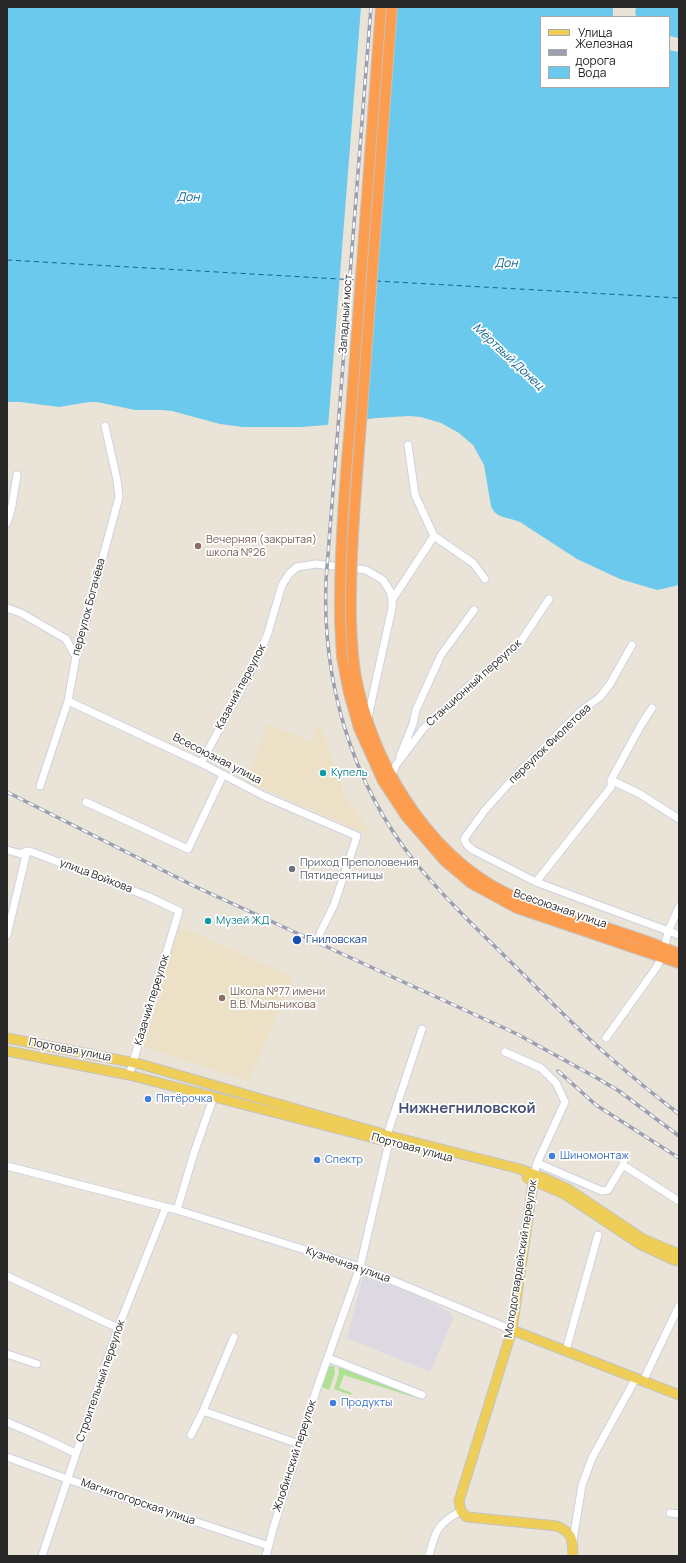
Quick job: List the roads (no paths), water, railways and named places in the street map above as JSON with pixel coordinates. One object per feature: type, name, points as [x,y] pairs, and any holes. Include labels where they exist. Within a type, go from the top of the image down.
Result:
[{"type":"highway","name":"Западный мост","points":[[340,622],[339,579],[341,537],[381,7]]},
{"type":"highway","name":"Всесоюзная улица","points":[[392,7],[350,579],[353,656],[359,690],[367,719],[391,778],[412,811],[452,855],[475,876],[519,899],[663,952],[679,963]]},
{"type":"highway","name":"Всесоюзная улица","points":[[340,622],[342,658],[349,693],[359,728],[383,781],[406,816],[445,861],[471,883],[517,908],[663,952],[679,954]]},
{"type":"main road","name":"Портовая улица","points":[[7,1038],[132,1062],[518,1175],[534,1178],[568,1189],[643,1239],[679,1254]]},
{"type":"main road","name":"Портовая улица","points":[[7,1051],[129,1075],[388,1137]]},
{"type":"main road","name":"Портовая улица","points":[[534,1178],[564,1194],[640,1245],[679,1261]]},
{"type":"main road","name":"Молодогвардейский переулок","points":[[461,1511],[459,1501],[512,1330],[534,1178]]},
{"type":"main road","name":"Кузнечная улица","points":[[512,1330],[679,1395]]},
{"type":"main road","points":[[461,1511],[467,1517],[557,1526],[566,1530],[572,1540],[573,1556]]},
{"type":"street","name":"переулок Богачёва","points":[[40,786],[68,701],[76,657],[119,497],[117,480],[105,426]]},
{"type":"street","points":[[408,445],[414,495],[434,536],[473,563],[485,579]]},
{"type":"street","points":[[7,523],[11,511],[17,475]]},
{"type":"street","points":[[367,719],[392,608],[392,600],[434,536]]},
{"type":"street","name":"Казачий переулок","points":[[201,763],[254,667],[267,636],[282,585],[288,574],[297,567],[316,564],[366,570],[383,580],[390,591],[392,600]]},
{"type":"street","name":"Станционный переулок","points":[[396,765],[424,729],[472,683],[519,644],[549,599]]},
{"type":"street","points":[[7,608],[21,613],[66,639],[76,657]]},
{"type":"street","name":"Станционный переулок","points":[[391,778],[413,724],[416,710],[441,655],[474,610]]},
{"type":"street","name":"переулок Фиолетова","points":[[536,882],[473,850],[466,845],[464,839],[485,810],[521,770],[582,710],[600,697],[610,684],[632,646]]},
{"type":"street","name":"Всесоюзная улица","points":[[68,701],[201,763],[264,796],[357,836],[334,905],[320,933]]},
{"type":"street","points":[[354,713],[364,708]]},
{"type":"street","points":[[652,708],[611,780],[611,787],[536,882],[679,935]]},
{"type":"street","points":[[86,802],[188,849],[223,775]]},
{"type":"street","points":[[611,780],[640,794],[679,819]]},
{"type":"street","name":"улица Войкова","points":[[7,850],[21,854],[27,851],[82,870],[147,896],[179,911],[178,915]]},
{"type":"street","points":[[7,935],[27,851]]},
{"type":"street","points":[[606,1038],[656,968],[663,952],[668,932],[679,907]]},
{"type":"street","name":"Казачий переулок","points":[[132,1062],[178,915]]},
{"type":"street","name":"Жлобинский переулок","points":[[266,1556],[300,1444],[360,1267],[388,1137],[422,1029]]},
{"type":"street","name":"Молодогвардейский переулок","points":[[505,1052],[541,1068],[556,1083],[565,1102],[537,1164],[534,1178]]},
{"type":"street","points":[[129,1075],[132,1062]]},
{"type":"street","points":[[177,1210],[194,1153],[214,1096]]},
{"type":"street","points":[[537,1164],[602,1191],[608,1190],[623,1162],[679,1201]]},
{"type":"street","name":"Кузнечная улица","points":[[7,1166],[177,1210],[360,1267],[512,1330]]},
{"type":"street","name":"Строительный переулок","points":[[42,1556],[75,1453],[118,1328],[166,1207]]},
{"type":"street","points":[[566,1350],[598,1235]]},
{"type":"street","points":[[7,1276],[118,1328]]},
{"type":"street","points":[[572,1540],[582,1485],[592,1458],[640,1379],[679,1306]]},
{"type":"street","points":[[191,1435],[203,1411],[234,1337]]},
{"type":"street","points":[[7,1354],[37,1364]]},
{"type":"street","points":[[328,1358],[422,1395]]},
{"type":"street","points":[[203,1411],[300,1444]]},
{"type":"street","points":[[7,1422],[75,1453]]},
{"type":"street","name":"Магнитогорская улица","points":[[7,1457],[67,1479],[269,1546]]},
{"type":"street","points":[[430,1556],[432,1542],[439,1526],[449,1517],[461,1511]]},
{"type":"street","points":[[670,1513],[679,1514]]},
{"type":"water","points":[[7,7],[613,7],[613,16],[540,16],[540,88],[670,88],[670,50],[679,52],[679,585],[657,590],[620,579],[577,559],[520,522],[499,515],[491,506],[484,465],[473,445],[459,433],[441,423],[421,417],[409,416],[376,418],[301,427],[243,427],[220,424],[172,411],[135,410],[97,402],[59,407],[20,402],[7,402]]},
{"type":"water","points":[[637,7],[679,7],[679,38],[670,36],[670,16],[636,16],[635,11]]},
{"type":"railway","points":[[371,7],[326,580],[326,618],[329,655],[345,729],[358,764],[374,798],[393,831],[415,862],[439,890],[583,1033],[660,1100],[679,1114]]},
{"type":"railway","points":[[7,792],[194,886],[517,1034],[619,1091],[679,1136]]},
{"type":"railway","points":[[558,1071],[596,1105],[679,1158]]},
{"type":"place","name":"Вечерняя (закрытая) школа №26","points":[[198,546]]},
{"type":"place","name":"Купель","points":[[323,773]]},
{"type":"place","name":"Приход Преполовения Пятидесятницы","points":[[292,869]]},
{"type":"place","name":"Музей ЖД","points":[[208,921]]},
{"type":"place","name":"Гниловская","points":[[297,940]]},
{"type":"place","name":"Школа №77 имени В.В. Мыльникова","points":[[222,998]]},
{"type":"place","name":"Пятёрочка","points":[[148,1099]]},
{"type":"place","name":"Шиномонтаж","points":[[552,1156]]},
{"type":"place","name":"Спектр","points":[[317,1160]]},
{"type":"place","name":"Продукты","points":[[333,1403]]},
{"type":"district","name":"Нижнегниловской","points":[[467,1109]]},
{"type":"water label","name":"Дон","points":[[188,198]]},
{"type":"water label","name":"Дон","points":[[506,264]]},
{"type":"water label","name":"Мёртвый Донец","points":[[508,357]]}]
